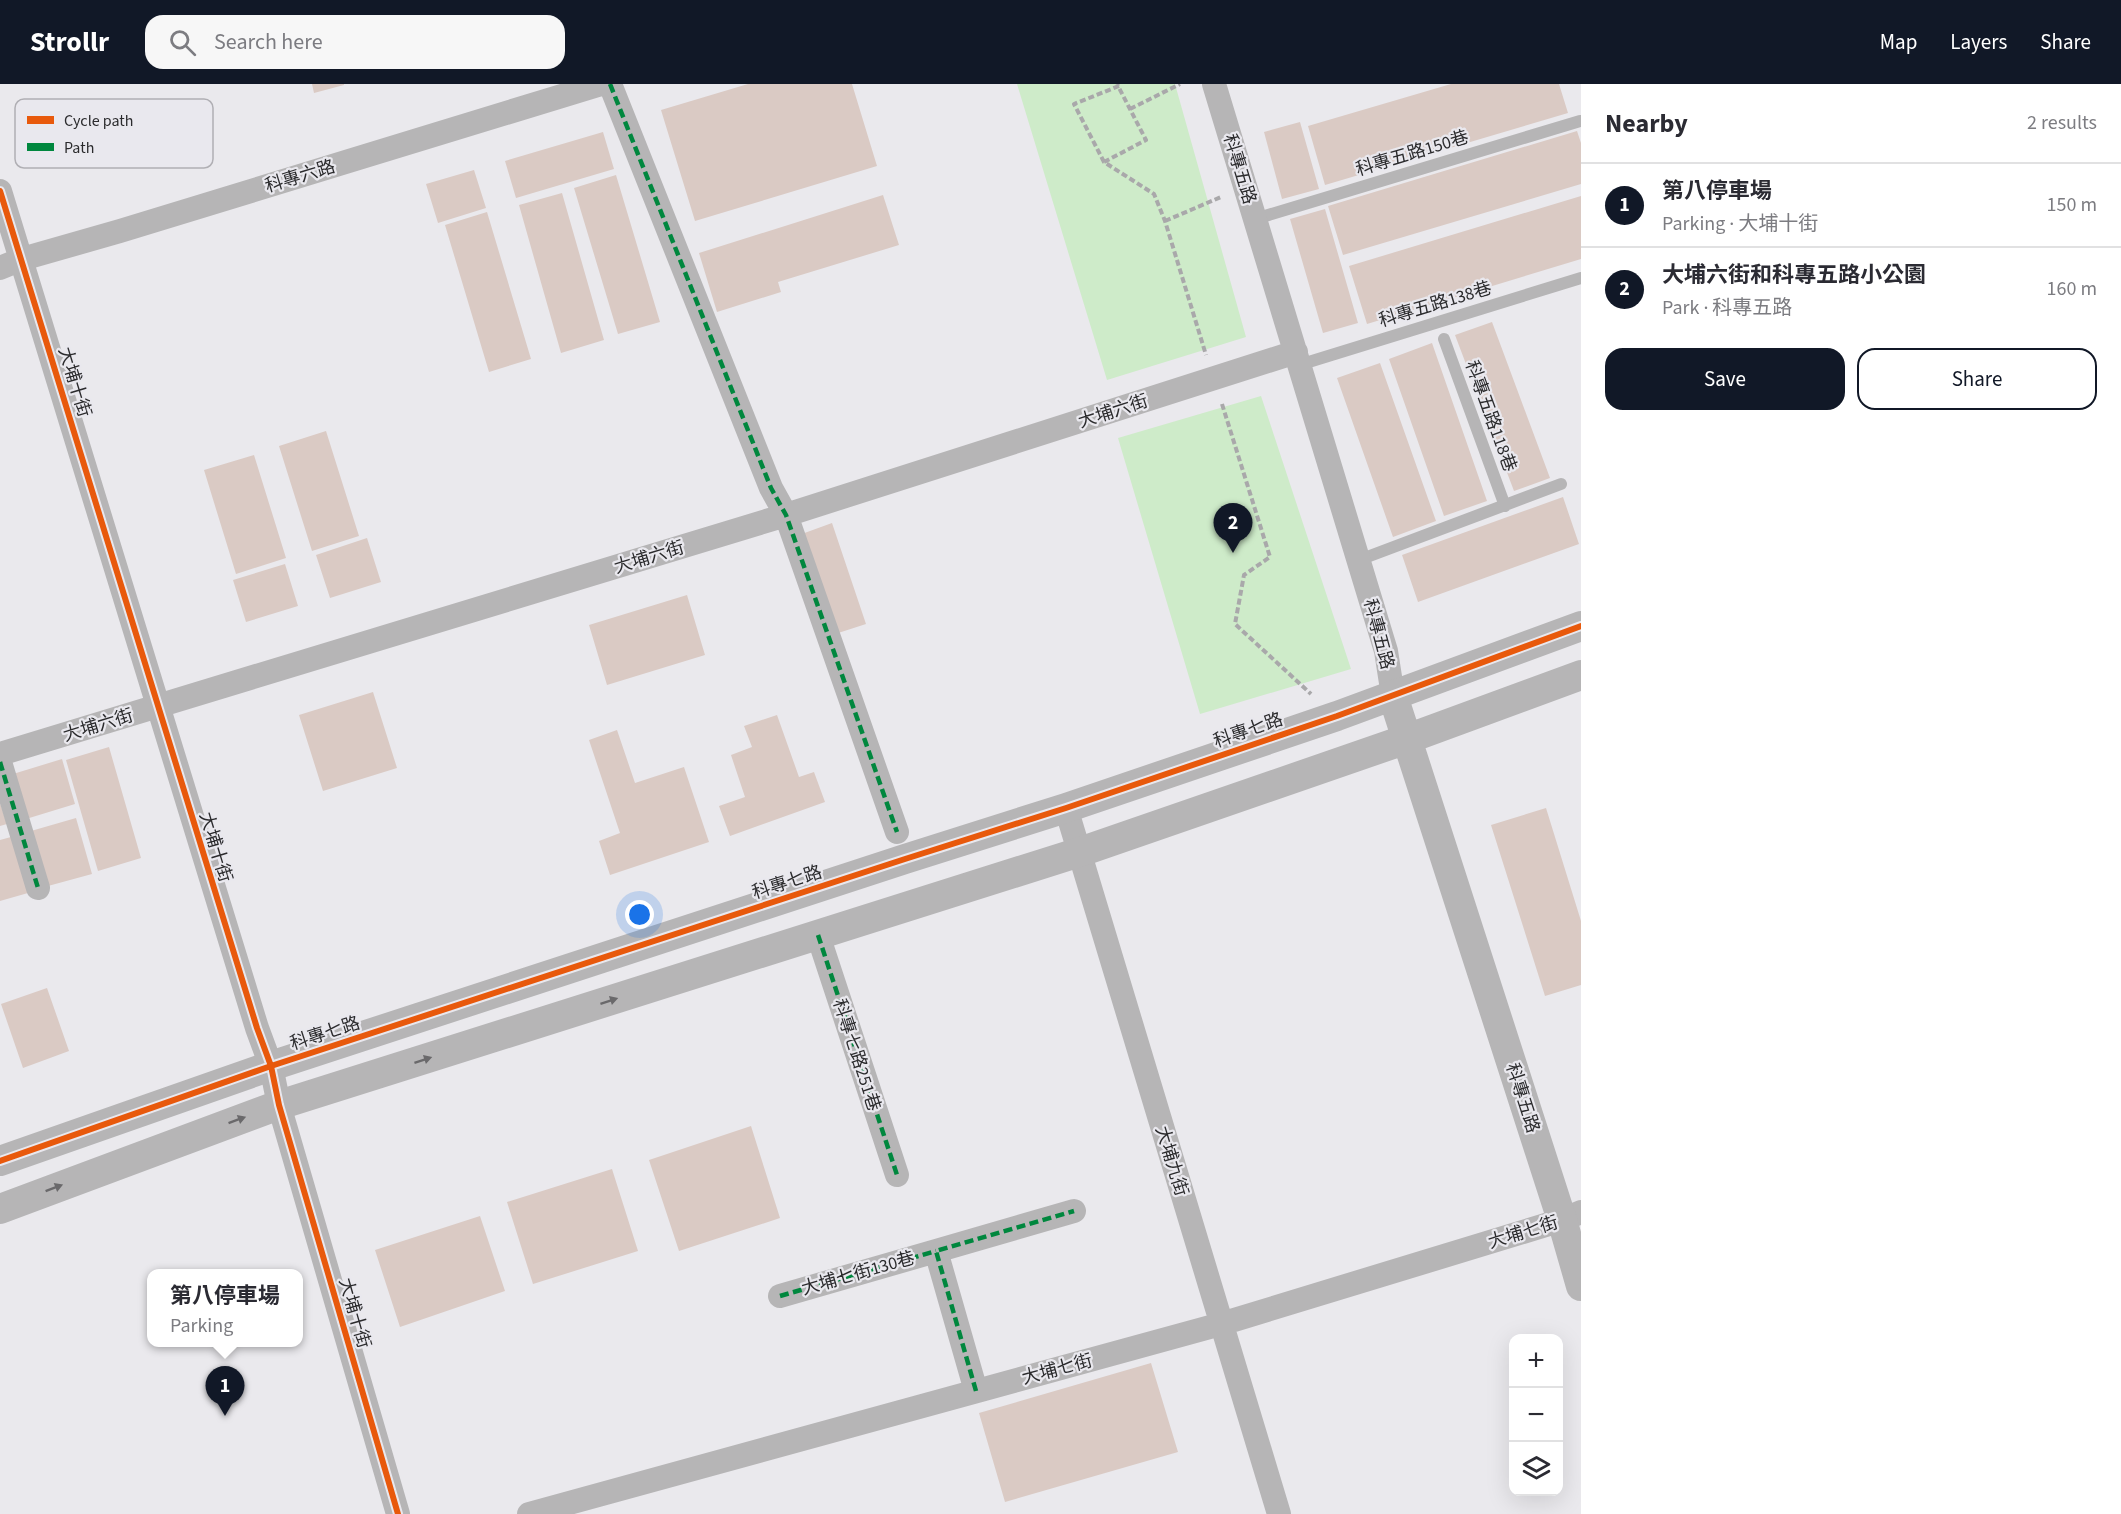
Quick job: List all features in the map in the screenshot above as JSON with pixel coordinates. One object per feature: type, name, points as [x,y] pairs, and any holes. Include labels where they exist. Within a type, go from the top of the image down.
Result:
[{"type":"street","name":"科專六路","points":[[11,263],[601,84]]},
{"type":"street","points":[[610,84],[771,488],[786,515],[897,832]]},
{"type":"street","name":"科專五路","points":[[1214,84],[1386,651],[1393,696],[1571,1216],[1581,1286]]},
{"type":"street","name":"大埔十街","points":[[0,191],[11,263],[157,707],[257,1028],[272,1066],[279,1105],[398,1514]]},
{"type":"street","name":"大埔六街","points":[[0,753],[1298,358]]},
{"type":"street","name":"科專七路","points":[[0,1161],[272,1066],[1066,808],[1393,696],[1581,626]]},
{"type":"street","points":[[0,1209],[279,1105],[1080,852],[1407,739],[1581,675]]},
{"type":"street","points":[[0,762],[38,888]]},
{"type":"street","name":"大埔九街","points":[[1066,808],[1279,1514]]},
{"type":"street","name":"科專七路251巷","points":[[818,935],[897,1175]]},
{"type":"street","name":"大埔七街130巷","points":[[780,1296],[1074,1211]]},
{"type":"street","name":"大埔七街","points":[[529,1514],[1221,1323],[1571,1216]]},
{"type":"street","name":"大埔七街130巷","points":[[936,1251],[976,1391]]},
{"type":"lane","name":"科專五路150巷","points":[[1255,219],[1580,121]]},
{"type":"lane","name":"科專五路138巷","points":[[1298,358],[1581,278]]},
{"type":"lane","name":"科專五路118巷","points":[[1444,339],[1505,506]]},
{"type":"lane","points":[[1359,560],[1561,484]]},
{"type":"path","points":[[1130,109],[1180,84]]},
{"type":"path","points":[[1104,162],[1146,140],[1118,85],[1074,104],[1104,162],[1154,194],[1165,221],[1207,357]]},
{"type":"path","points":[[1165,221],[1221,197]]},
{"type":"path","points":[[1221,400],[1270,557],[1244,575],[1235,624],[1313,696]]},
{"type":"green space","points":[[1017,84],[1175,84],[1246,337],[1107,380]]},
{"type":"green space","points":[[1261,396],[1351,669],[1200,714],[1118,438]]},
{"type":"building","points":[[312,84],[344,84],[344,85],[314,93]]},
{"type":"building","points":[[748,84],[852,84],[877,166],[695,221],[661,110]]},
{"type":"building","points":[[1451,84],[1559,84],[1568,113],[1325,185],[1308,126]]},
{"type":"building","points":[[1300,122],[1319,189],[1282,199],[1264,132]]},
{"type":"building","points":[[1577,131],[1581,143],[1581,184],[1343,255],[1328,206]]},
{"type":"building","points":[[603,132],[614,169],[516,198],[505,161]]},
{"type":"building","points":[[474,170],[486,208],[438,223],[426,184]]},
{"type":"building","points":[[616,175],[660,322],[618,334],[574,188]]},
{"type":"building","points":[[562,193],[604,340],[561,353],[519,205]]},
{"type":"building","points":[[883,195],[899,245],[778,282],[781,292],[717,312],[699,253]]},
{"type":"building","points":[[1581,196],[1581,259],[1367,324],[1349,266]]},
{"type":"building","points":[[1325,209],[1358,323],[1323,333],[1290,219]]},
{"type":"building","points":[[487,212],[531,359],[489,372],[445,225]]},
{"type":"building","points":[[1492,322],[1550,478],[1514,491],[1455,335]]},
{"type":"building","points":[[1432,343],[1487,501],[1444,516],[1389,359]]},
{"type":"building","points":[[1380,363],[1436,521],[1393,537],[1337,378]]},
{"type":"building","points":[[326,431],[359,536],[312,551],[279,446]]},
{"type":"building","points":[[254,455],[286,558],[236,574],[204,470]]},
{"type":"building","points":[[1563,497],[1579,544],[1418,602],[1402,555]]},
{"type":"building","points":[[832,523],[866,624],[832,635],[799,535]]},
{"type":"building","points":[[367,538],[381,582],[330,598],[316,555]]},
{"type":"building","points":[[285,564],[298,606],[246,622],[233,580]]},
{"type":"building","points":[[687,595],[705,655],[607,685],[589,625]]},
{"type":"building","points":[[373,692],[397,768],[323,791],[299,715]]},
{"type":"building","points":[[777,715],[799,777],[814,772],[825,802],[730,836],[719,806],[745,797],[731,755],[752,747],[744,726]]},
{"type":"building","points":[[617,730],[635,783],[684,767],[709,842],[610,875],[599,841],[620,833],[589,740]]},
{"type":"building","points":[[109,747],[141,858],[98,871],[66,760]]},
{"type":"building","points":[[62,759],[75,804],[26,819],[13,774]]},
{"type":"building","points":[[0,803],[7,824],[0,826]]},
{"type":"building","points":[[1546,808],[1581,921],[1581,985],[1545,996],[1491,825]]},
{"type":"building","points":[[76,818],[92,874],[48,886],[31,831]]},
{"type":"building","points":[[11,837],[28,893],[0,901],[0,840]]},
{"type":"building","points":[[47,988],[69,1051],[23,1068],[1,1004]]},
{"type":"building","points":[[751,1126],[780,1218],[679,1251],[649,1160]]},
{"type":"building","points":[[612,1169],[638,1251],[533,1284],[507,1202]]},
{"type":"building","points":[[480,1216],[505,1291],[400,1327],[375,1250]]},
{"type":"building","points":[[1151,1363],[1178,1452],[1005,1502],[979,1413]]},
{"type":"marked path","points":[[610,84],[771,488],[786,515],[897,832]]},
{"type":"marked path","points":[[0,762],[38,888]]},
{"type":"marked path","points":[[818,935],[897,1175]]},
{"type":"marked path","points":[[976,1391],[936,1251],[1074,1211]]},
{"type":"marked path","points":[[780,1296],[936,1251]]},
{"type":"cycle path","points":[[0,191],[257,1028],[271,1066],[279,1105],[398,1514]]},
{"type":"cycle path","points":[[0,1161],[271,1066],[1066,808],[1337,716],[1581,626]]},
{"type":"place","name":"大埔六街和科專五路小公園","points":[[1233,553]]},
{"type":"place","name":"第八停車場","points":[[225,1416]]}]
